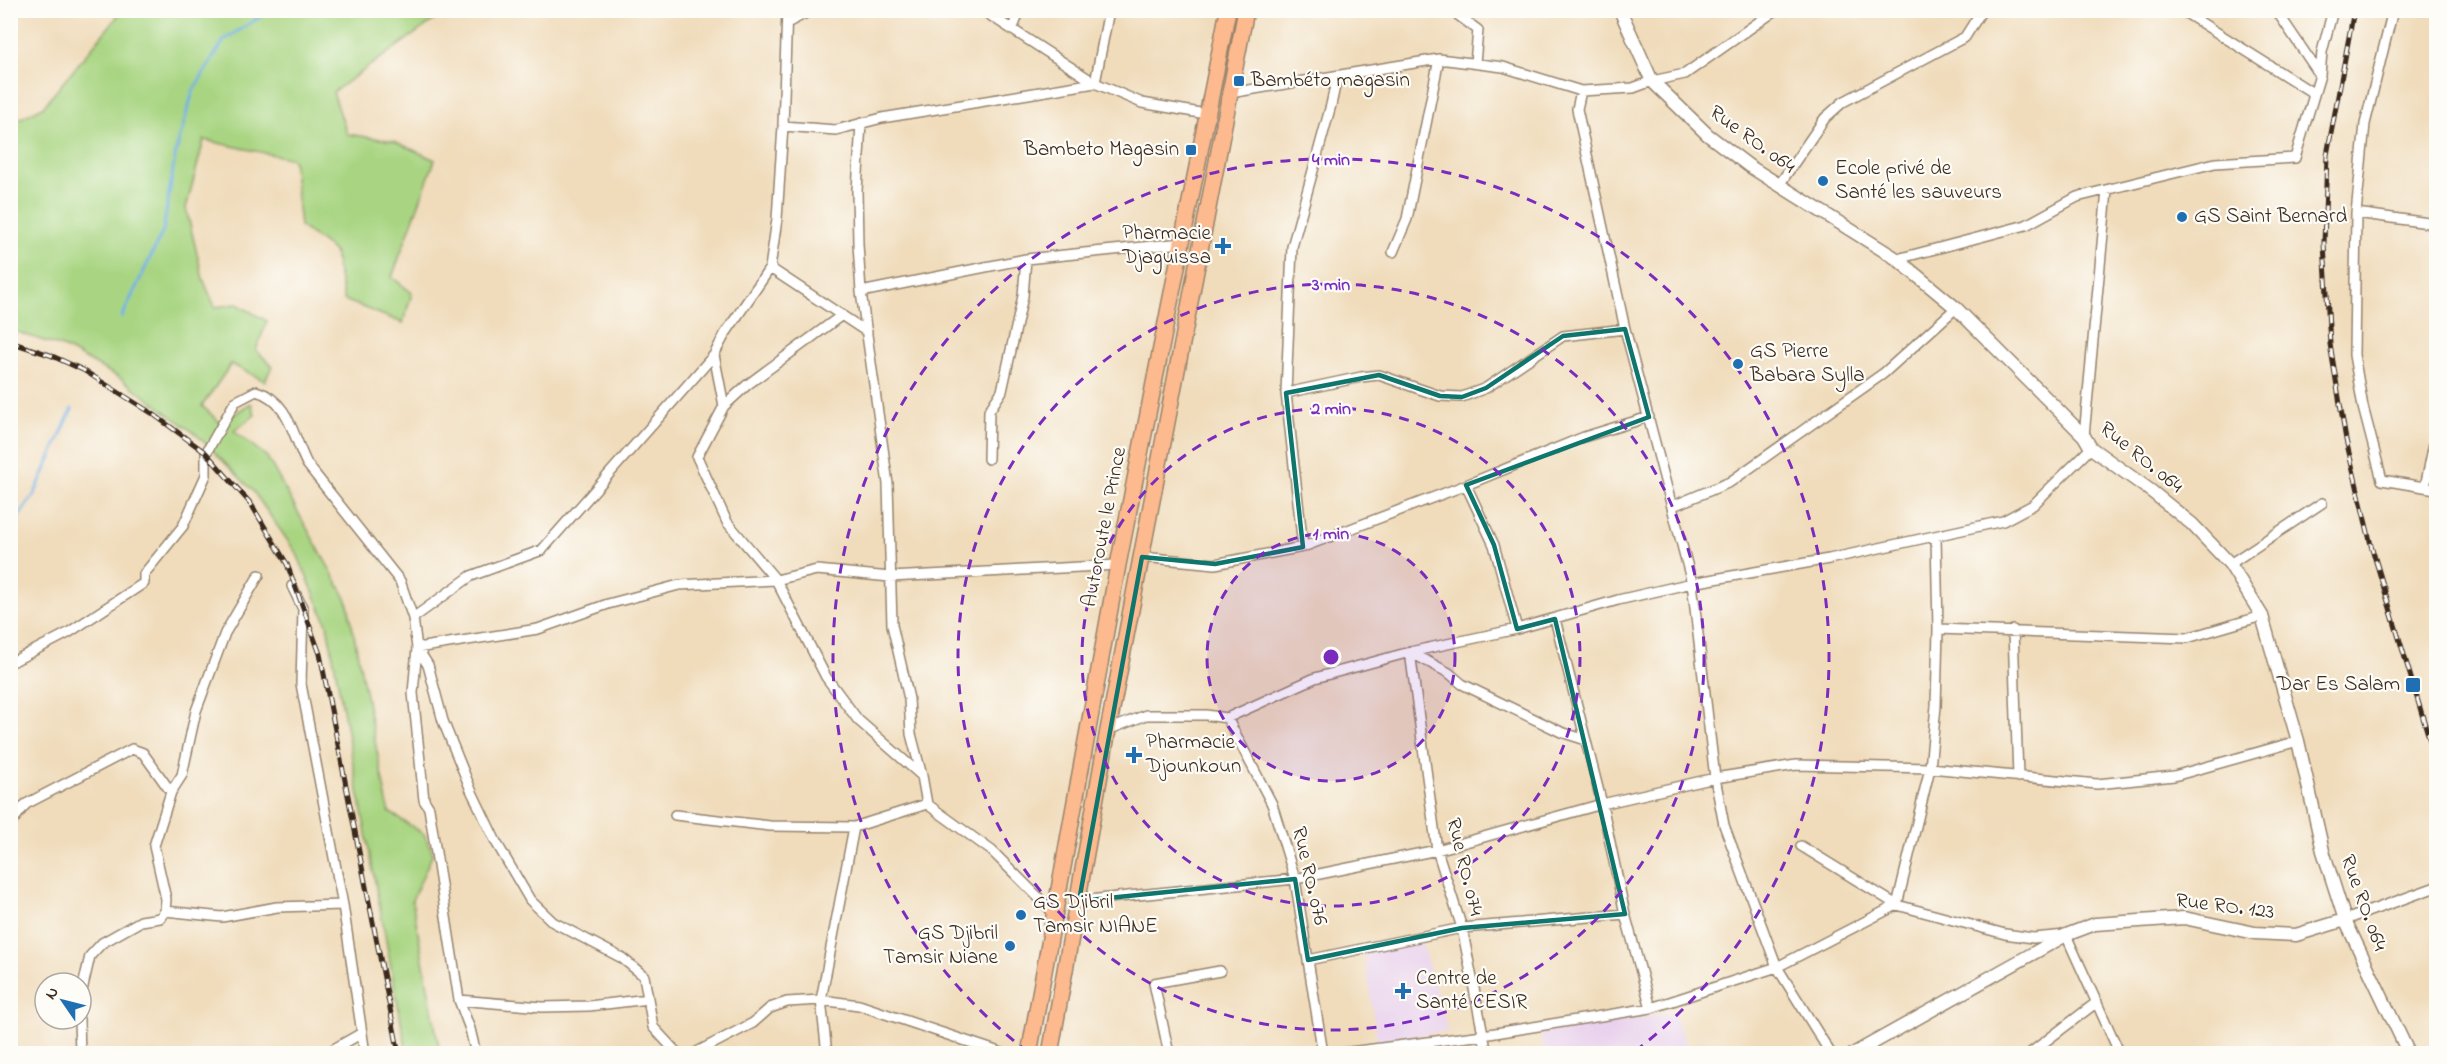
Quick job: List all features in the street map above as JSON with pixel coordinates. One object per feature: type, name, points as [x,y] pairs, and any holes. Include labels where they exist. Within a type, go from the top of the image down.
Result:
[{"type":"main road","name":"Autoroute le Prince","points":[[1029,1053],[1118,565],[1228,10]]},
{"type":"main road","name":"Autoroute le Prince","points":[[1050,1053],[1108,730],[1246,10]]},
{"type":"street","points":[[413,618],[471,576],[542,550],[714,355],[725,334],[770,268],[777,219],[787,10]]},
{"type":"street","points":[[787,23],[812,10]]},
{"type":"street","points":[[982,10],[1095,83],[1142,103],[1206,114]]},
{"type":"street","points":[[1012,30],[1020,10]]},
{"type":"street","points":[[1095,83],[1108,10]]},
{"type":"street","points":[[1451,10],[1478,30],[1475,63]]},
{"type":"street","name":"Rue RO. 064","points":[[1620,10],[1652,81],[1708,135],[1779,185],[1898,259],[1956,308],[2084,436],[2091,447],[2192,524],[2230,564],[2262,616],[2298,741],[2323,851],[2345,920],[2409,1053]]},
{"type":"street","points":[[1230,93],[1438,59],[1503,67],[1581,91],[1633,88],[1652,81],[1685,74],[1776,10]]},
{"type":"street","points":[[1779,185],[1825,118],[1843,102],[1965,37],[1982,10]]},
{"type":"street","points":[[2181,10],[2313,93]]},
{"type":"street","points":[[2276,10],[2320,75]]},
{"type":"street","points":[[1898,259],[2026,225],[2077,197],[2215,163],[2295,158],[2320,75],[2322,52],[2333,10]]},
{"type":"street","points":[[2393,10],[2365,124],[2356,213],[2354,355],[2363,407],[2382,480],[2436,489]]},
{"type":"street","points":[[1393,252],[1407,219],[1438,59]]},
{"type":"street","points":[[1303,547],[1286,393],[1292,247],[1337,77]]},
{"type":"street","points":[[783,126],[836,130],[882,118],[1095,83]]},
{"type":"street","points":[[1581,91],[1577,109],[1625,329],[1692,583],[1715,778],[1724,825],[1777,967],[1831,1053]]},
{"type":"street","points":[[861,123],[857,191],[858,244],[861,292],[888,484],[892,625],[909,699],[911,734],[927,804],[992,850],[1055,914]]},
{"type":"street","points":[[2084,436],[2107,191]]},
{"type":"street","points":[[2356,213],[2436,224]]},
{"type":"street","points":[[861,292],[1026,259],[1182,243]]},
{"type":"street","points":[[988,459],[989,411],[1002,391],[1023,296],[1026,259]]},
{"type":"street","points":[[770,268],[867,332]]},
{"type":"street","points":[[1673,506],[1730,482],[1884,373],[1956,308]]},
{"type":"street","points":[[842,315],[747,385],[724,406],[697,457],[727,522],[776,580],[826,677],[858,720],[922,776]]},
{"type":"street","points":[[1286,393],[1379,375],[1440,396],[1462,397],[1486,388],[1563,336],[1625,329]]},
{"type":"street","points":[[714,355],[724,406]]},
{"type":"street","points":[[10,663],[68,633],[144,583],[144,574],[183,526],[206,475],[206,453],[236,402],[256,391],[268,394],[284,410],[307,464],[400,580],[413,618],[417,648],[413,693],[424,800],[429,808],[459,1000],[476,1053]]},
{"type":"street","points":[[1142,557],[1215,564],[1303,547],[1584,438],[1649,417]]},
{"type":"street","points":[[2425,487],[2436,434]]},
{"type":"street","points":[[1108,730],[1146,715],[1206,715],[1227,718],[1315,678],[1410,652],[1517,629],[1618,600],[1692,583],[1936,537],[2003,521],[2033,505],[2091,447]]},
{"type":"street","points":[[1467,485],[1494,545],[1517,629]]},
{"type":"street","points":[[2230,564],[2322,503]]},
{"type":"street","points":[[1334,1053],[1483,1035],[1651,1008],[1777,967],[1897,905],[1930,768],[1936,706],[1938,629],[1936,537]]},
{"type":"street","points":[[417,648],[538,629],[608,604],[679,585],[776,580],[817,570],[890,577],[1118,565]]},
{"type":"street","points":[[87,971],[90,956],[102,943],[141,921],[160,918],[165,911],[166,899],[154,846],[171,792],[182,775],[196,711],[225,633],[259,575]]},
{"type":"street","points":[[292,586],[303,609],[301,684],[343,905],[365,1053]]},
{"type":"street","points":[[1938,629],[2187,638],[2262,616]]},
{"type":"street","points":[[1555,619],[1602,804],[1625,914],[1651,1008]]},
{"type":"street","points":[[2013,630],[2018,777]]},
{"type":"street","points":[[417,648],[428,664],[444,721],[471,790],[496,842],[530,900],[553,922],[622,958],[644,976],[653,1027],[678,1053]]},
{"type":"street","points":[[1410,652],[1449,673],[1462,684],[1561,732],[1586,740]]},
{"type":"street","name":"Rue RO. 074","points":[[1410,652],[1437,850],[1462,928],[1487,1053]]},
{"type":"street","name":"Rue RO. 076","points":[[1227,718],[1272,804],[1295,879],[1323,1053]]},
{"type":"street","points":[[1078,901],[1295,879],[1437,850],[1602,804],[1715,778],[1796,765],[1930,768],[2097,784],[2174,776],[2298,741]]},
{"type":"street","points":[[10,824],[26,804],[132,750],[143,753],[171,792]]},
{"type":"street","points":[[675,815],[770,826],[854,827],[927,804]]},
{"type":"street","points":[[827,1053],[821,1000],[854,827]]},
{"type":"street","points":[[1801,846],[1897,905],[2005,934],[2033,938],[2066,935],[2120,1053]]},
{"type":"street","name":"Rue RO. 123","points":[[1853,1053],[2066,935],[2095,924],[2184,918],[2255,933],[2296,935],[2436,887]]},
{"type":"street","points":[[165,911],[222,917],[277,907],[343,905]]},
{"type":"street","points":[[1308,960],[1462,928],[1625,914]]},
{"type":"street","points":[[1169,1053],[1154,983],[1220,971]]},
{"type":"street","points":[[459,1000],[542,1007],[589,1006],[648,999]]},
{"type":"street","points":[[693,1053],[753,1023],[770,1008],[787,1002],[821,1000],[859,1005],[1005,1053]]},
{"type":"street","points":[[2029,1053],[2097,1002]]},
{"type":"street","points":[[80,1031],[81,1053]]},
{"type":"street","points":[[325,1053],[362,1033]]},
{"type":"highlighted area","points":[[1625,329],[1649,417],[1466,485],[1494,545],[1517,629],[1555,619],[1625,914],[1462,928],[1308,960],[1295,879],[1079,901],[1142,557],[1215,564],[1303,547],[1286,393],[1379,375],[1440,396],[1462,397],[1486,388],[1563,336]]},
{"type":"shaded area","name":"Centre de Santé CESIR","points":[[1421,941],[1448,1031],[1380,1041],[1377,1039],[1364,952]]},
{"type":"shaded area","points":[[1673,1013],[1690,1053],[1545,1053],[1540,1032]]},
{"type":"green space","points":[[122,11],[447,11],[333,92],[347,134],[394,141],[435,160],[392,277],[412,293],[403,323],[344,300],[334,251],[300,226],[293,159],[204,140],[186,208],[203,279],[215,307],[237,304],[267,321],[256,350],[272,366],[265,381],[231,364],[202,406],[221,423],[251,403],[255,415],[234,431],[267,457],[347,600],[389,812],[424,834],[433,853],[412,900],[440,1053],[407,1053],[327,624],[297,554],[253,491],[197,435],[120,378],[65,348],[11,330],[11,123],[43,107]]},
{"type":"waterway","points":[[122,317],[163,231],[176,151],[193,91],[224,40],[263,15],[266,10]]},
{"type":"waterway","points":[[10,529],[34,495],[72,409]]},
{"type":"railway","points":[[2354,10],[2327,155],[2324,244],[2330,344],[2346,440],[2371,545],[2436,761]]},
{"type":"railway","points":[[10,342],[50,355],[83,370],[153,414],[206,453],[251,504],[287,564],[320,654],[399,1054]]},
{"type":"place","name":"Bambéto magasin","points":[[1239,81]]},
{"type":"place","name":"Bambeto Magasin","points":[[1191,150]]},
{"type":"place","name":"Ecole privé de Santé les sauveurs","points":[[1823,181]]},
{"type":"place","name":"GS Saint Bernard","points":[[2182,217]]},
{"type":"place","name":"Pharmacie Djaguissa","points":[[1223,246]]},
{"type":"place","name":"GS Pierre Babara Sylla","points":[[1738,364]]},
{"type":"place","name":"Dar Es Salam","points":[[2413,685]]},
{"type":"place","name":"Pharmacie Djounkoun","points":[[1134,755]]},
{"type":"place","name":"GS Djibril Tamsir NIANE","points":[[1021,915]]},
{"type":"place","name":"GS Djibril Tamsir Niane","points":[[1010,946]]},
{"type":"place","name":"Centre de Santé CESIR","points":[[1403,991]]}]
